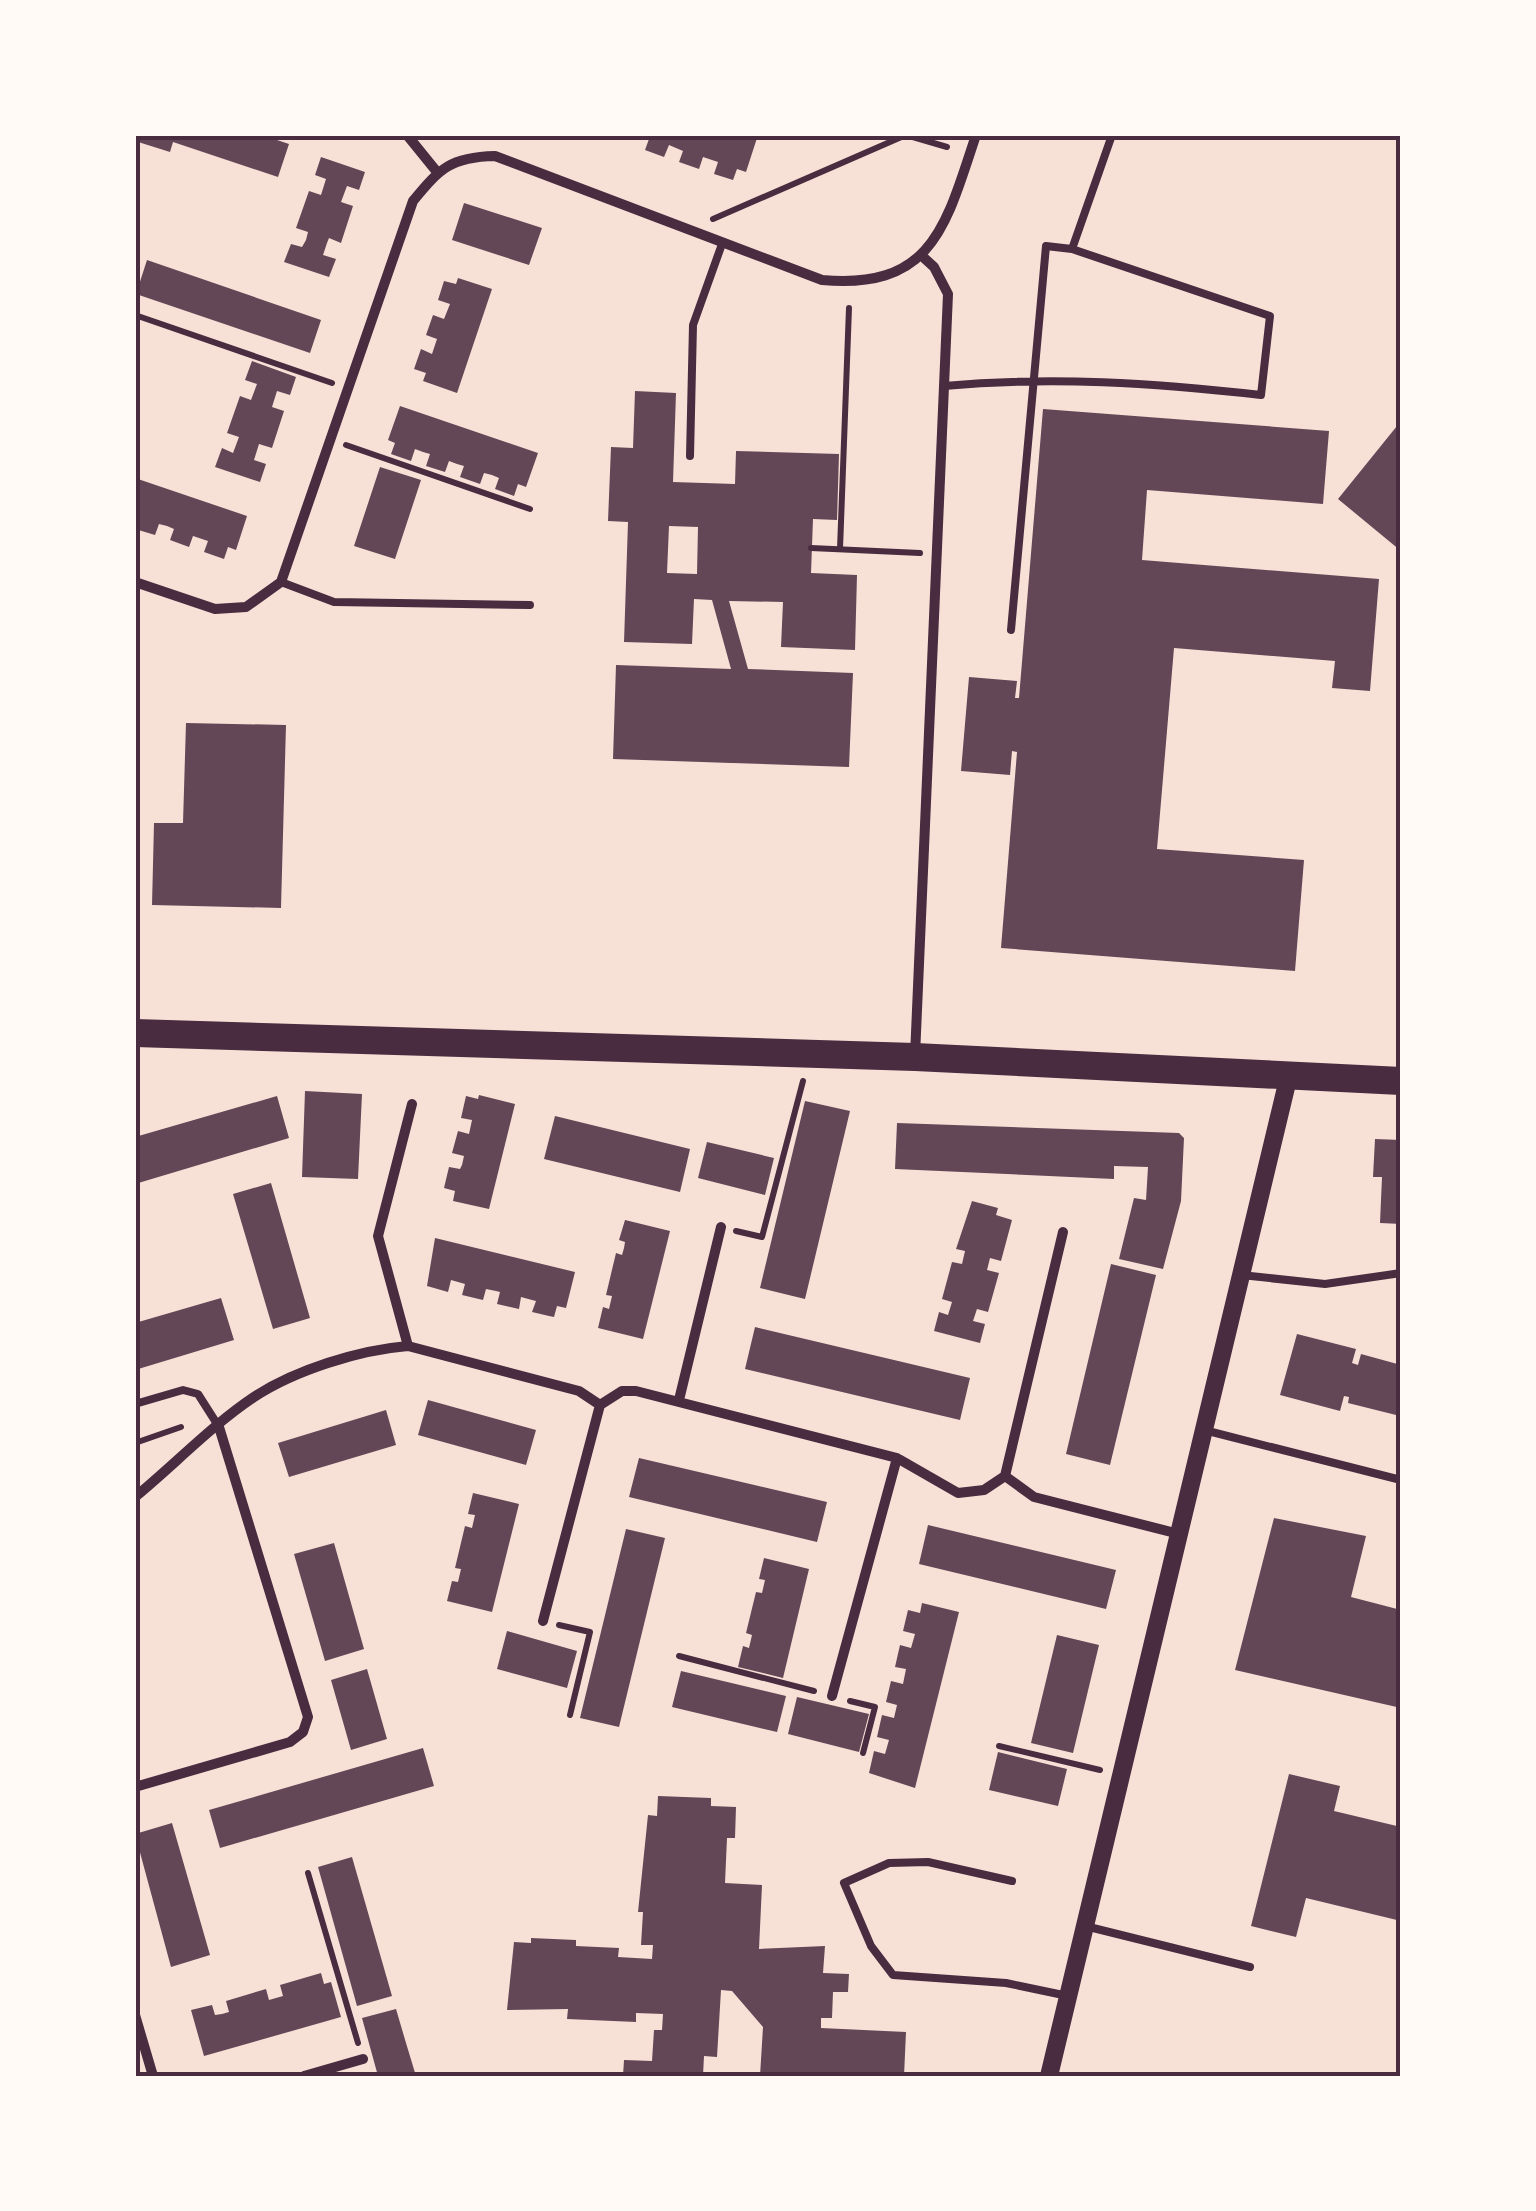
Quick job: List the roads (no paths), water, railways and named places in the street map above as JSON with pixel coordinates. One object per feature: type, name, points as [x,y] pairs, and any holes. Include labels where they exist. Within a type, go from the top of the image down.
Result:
[{"type":"highway","points":[[135,1032],[915,1057],[1401,1082]]},
{"type":"street","points":[[406,135],[437,172]]},
{"type":"street","points":[[135,582],[215,610],[246,607],[281,582],[413,201],[437,172],[463,157],[495,156],[822,280],[852,283],[895,275],[922,256],[941,229],[976,135]]},
{"type":"street","points":[[915,1057],[948,294],[934,267],[922,256]]},
{"type":"street","points":[[1049,2076],[1289,1075]]},
{"type":"street","points":[[408,1346],[378,1236],[412,1104]]},
{"type":"street","points":[[679,1400],[721,1227]]},
{"type":"street","points":[[543,1621],[600,1405],[622,1391],[679,1400],[898,1458],[918,1466],[958,1494],[984,1490],[1005,1476],[1063,1232]]},
{"type":"street","points":[[135,1497],[253,1398],[284,1381],[383,1348],[408,1346],[578,1391],[600,1405]]},
{"type":"street","points":[[135,1788],[290,1742],[303,1732],[308,1717],[219,1427]]},
{"type":"street","points":[[832,1696],[898,1458]]},
{"type":"street","points":[[1005,1476],[1034,1498],[1179,1534]]},
{"type":"street","points":[[135,2015],[153,2076]]},
{"type":"street","points":[[304,2076],[363,2059]]},
{"type":"lane","points":[[1072,249],[1112,135]]},
{"type":"lane","points":[[690,456],[693,325],[722,244]]},
{"type":"lane","points":[[944,386],[1035,379],[1109,380],[1261,395],[1270,316],[1072,249],[1046,246],[1035,379],[1011,630]]},
{"type":"lane","points":[[281,582],[334,602],[530,605]]},
{"type":"lane","points":[[1242,1276],[1325,1284],[1401,1274]]},
{"type":"lane","points":[[135,1404],[183,1390],[198,1394],[219,1427]]},
{"type":"lane","points":[[1204,1430],[1401,1480]]},
{"type":"lane","points":[[1012,1881],[928,1862],[889,1863],[844,1884],[871,1946],[893,1975],[1006,1984],[1068,1996]]},
{"type":"lane","points":[[1085,1926],[1250,1967]]}]
